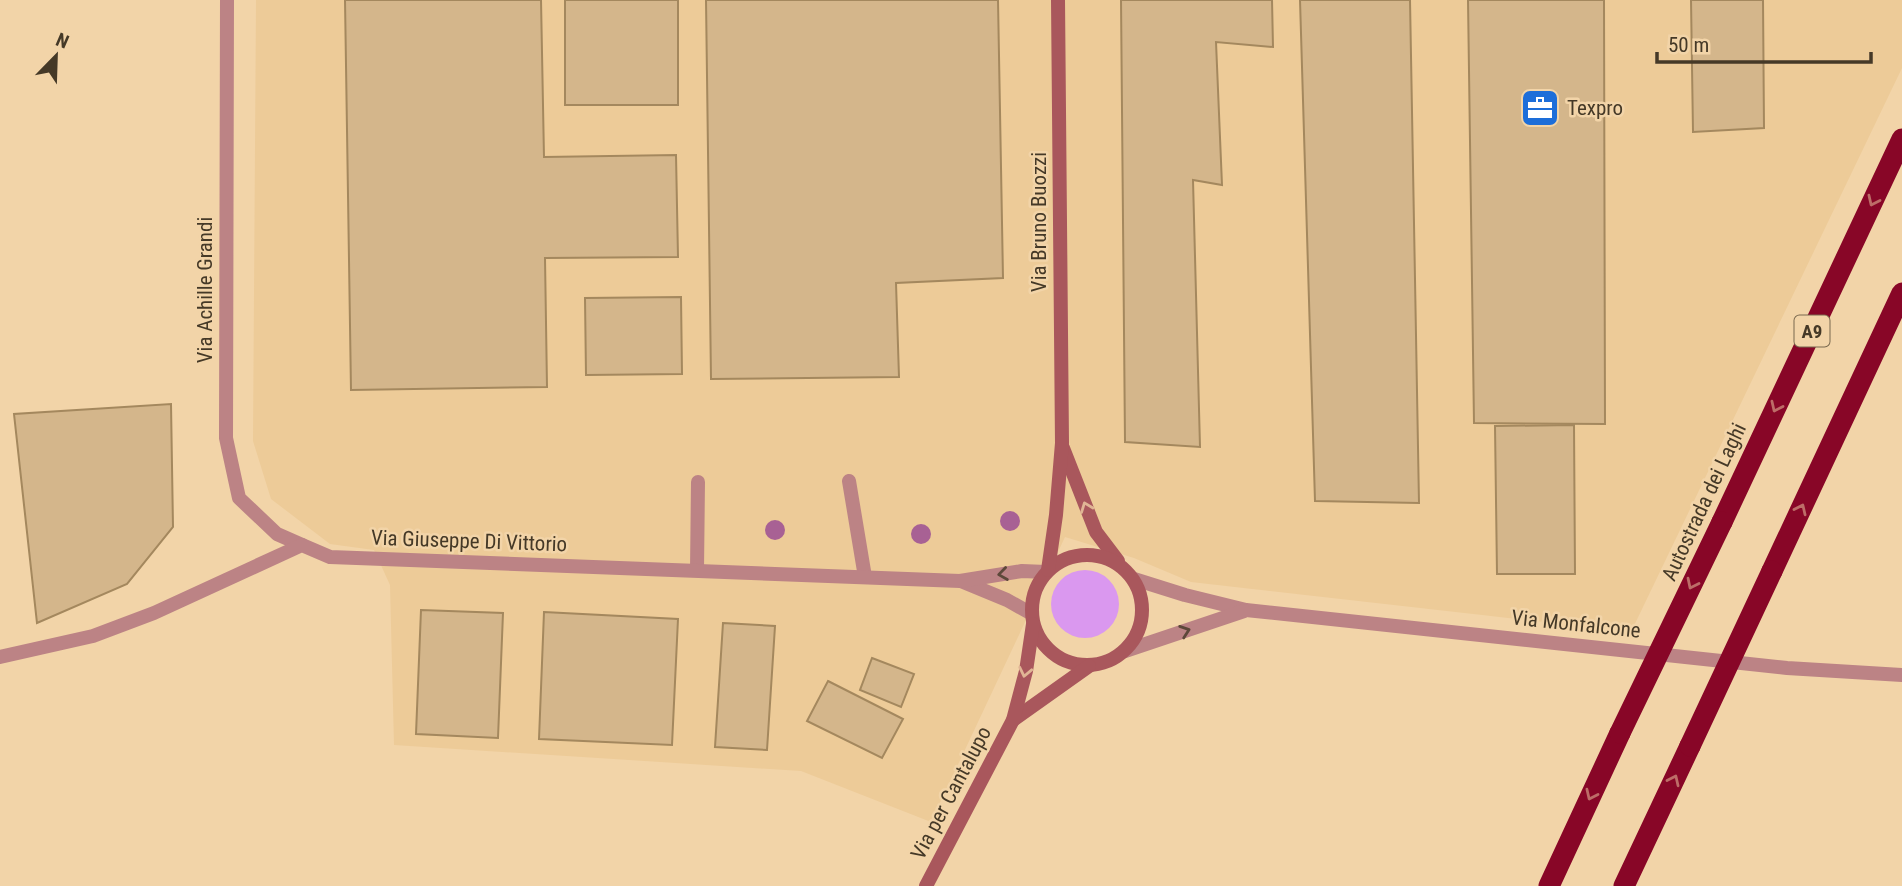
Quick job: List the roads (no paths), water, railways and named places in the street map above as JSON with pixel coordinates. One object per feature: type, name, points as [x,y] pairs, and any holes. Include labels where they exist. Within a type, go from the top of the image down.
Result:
[{"type":"highway","name":"Autostrada dei Laghi","points":[[1549,886],[1902,139]]},
{"type":"highway","points":[[1624,886],[1902,293]]},
{"type":"street","name":"Via Achille Grandi","points":[[227,0],[226,438],[239,498],[277,534],[302,545]]},
{"type":"street","name":"Via Bruno Buozzi","points":[[1047,571],[1056,514],[1062,443],[1058,0]]},
{"type":"street","name":"Via Bruno Buozzi","points":[[1062,443],[1096,532],[1120,565]]},
{"type":"street","points":[[849,481],[865,577]]},
{"type":"street","points":[[697,570],[698,482]]},
{"type":"street","name":"Via Giuseppe Di Vittorio","points":[[302,545],[330,557],[865,577],[960,580],[1022,571],[1047,571]]},
{"type":"street","points":[[0,657],[93,636],[154,613],[302,545]]},
{"type":"street","points":[[1075,555],[1107,557],[1120,565],[1134,579],[1141,594],[1141,625],[1135,639],[1125,651],[1108,662],[1090,666],[1071,663],[1054,654],[1041,640],[1032,618],[1034,592],[1047,571],[1075,555]]},
{"type":"street","name":"Via Monfalcone","points":[[1134,579],[1246,610],[1787,668],[1902,675]]},
{"type":"street","name":"Via Giuseppe Di Vittorio","points":[[960,580],[1007,600],[1032,618]]},
{"type":"street","name":"Via Monfalcone","points":[[1125,651],[1246,610]]},
{"type":"street","name":"Via per Cantalupo","points":[[926,886],[1013,720],[1026,671],[1032,618]]},
{"type":"street","name":"Via per Cantalupo","points":[[1013,720],[1090,666]]},
{"type":"place","name":"Texpro","points":[[1540,108]]}]
